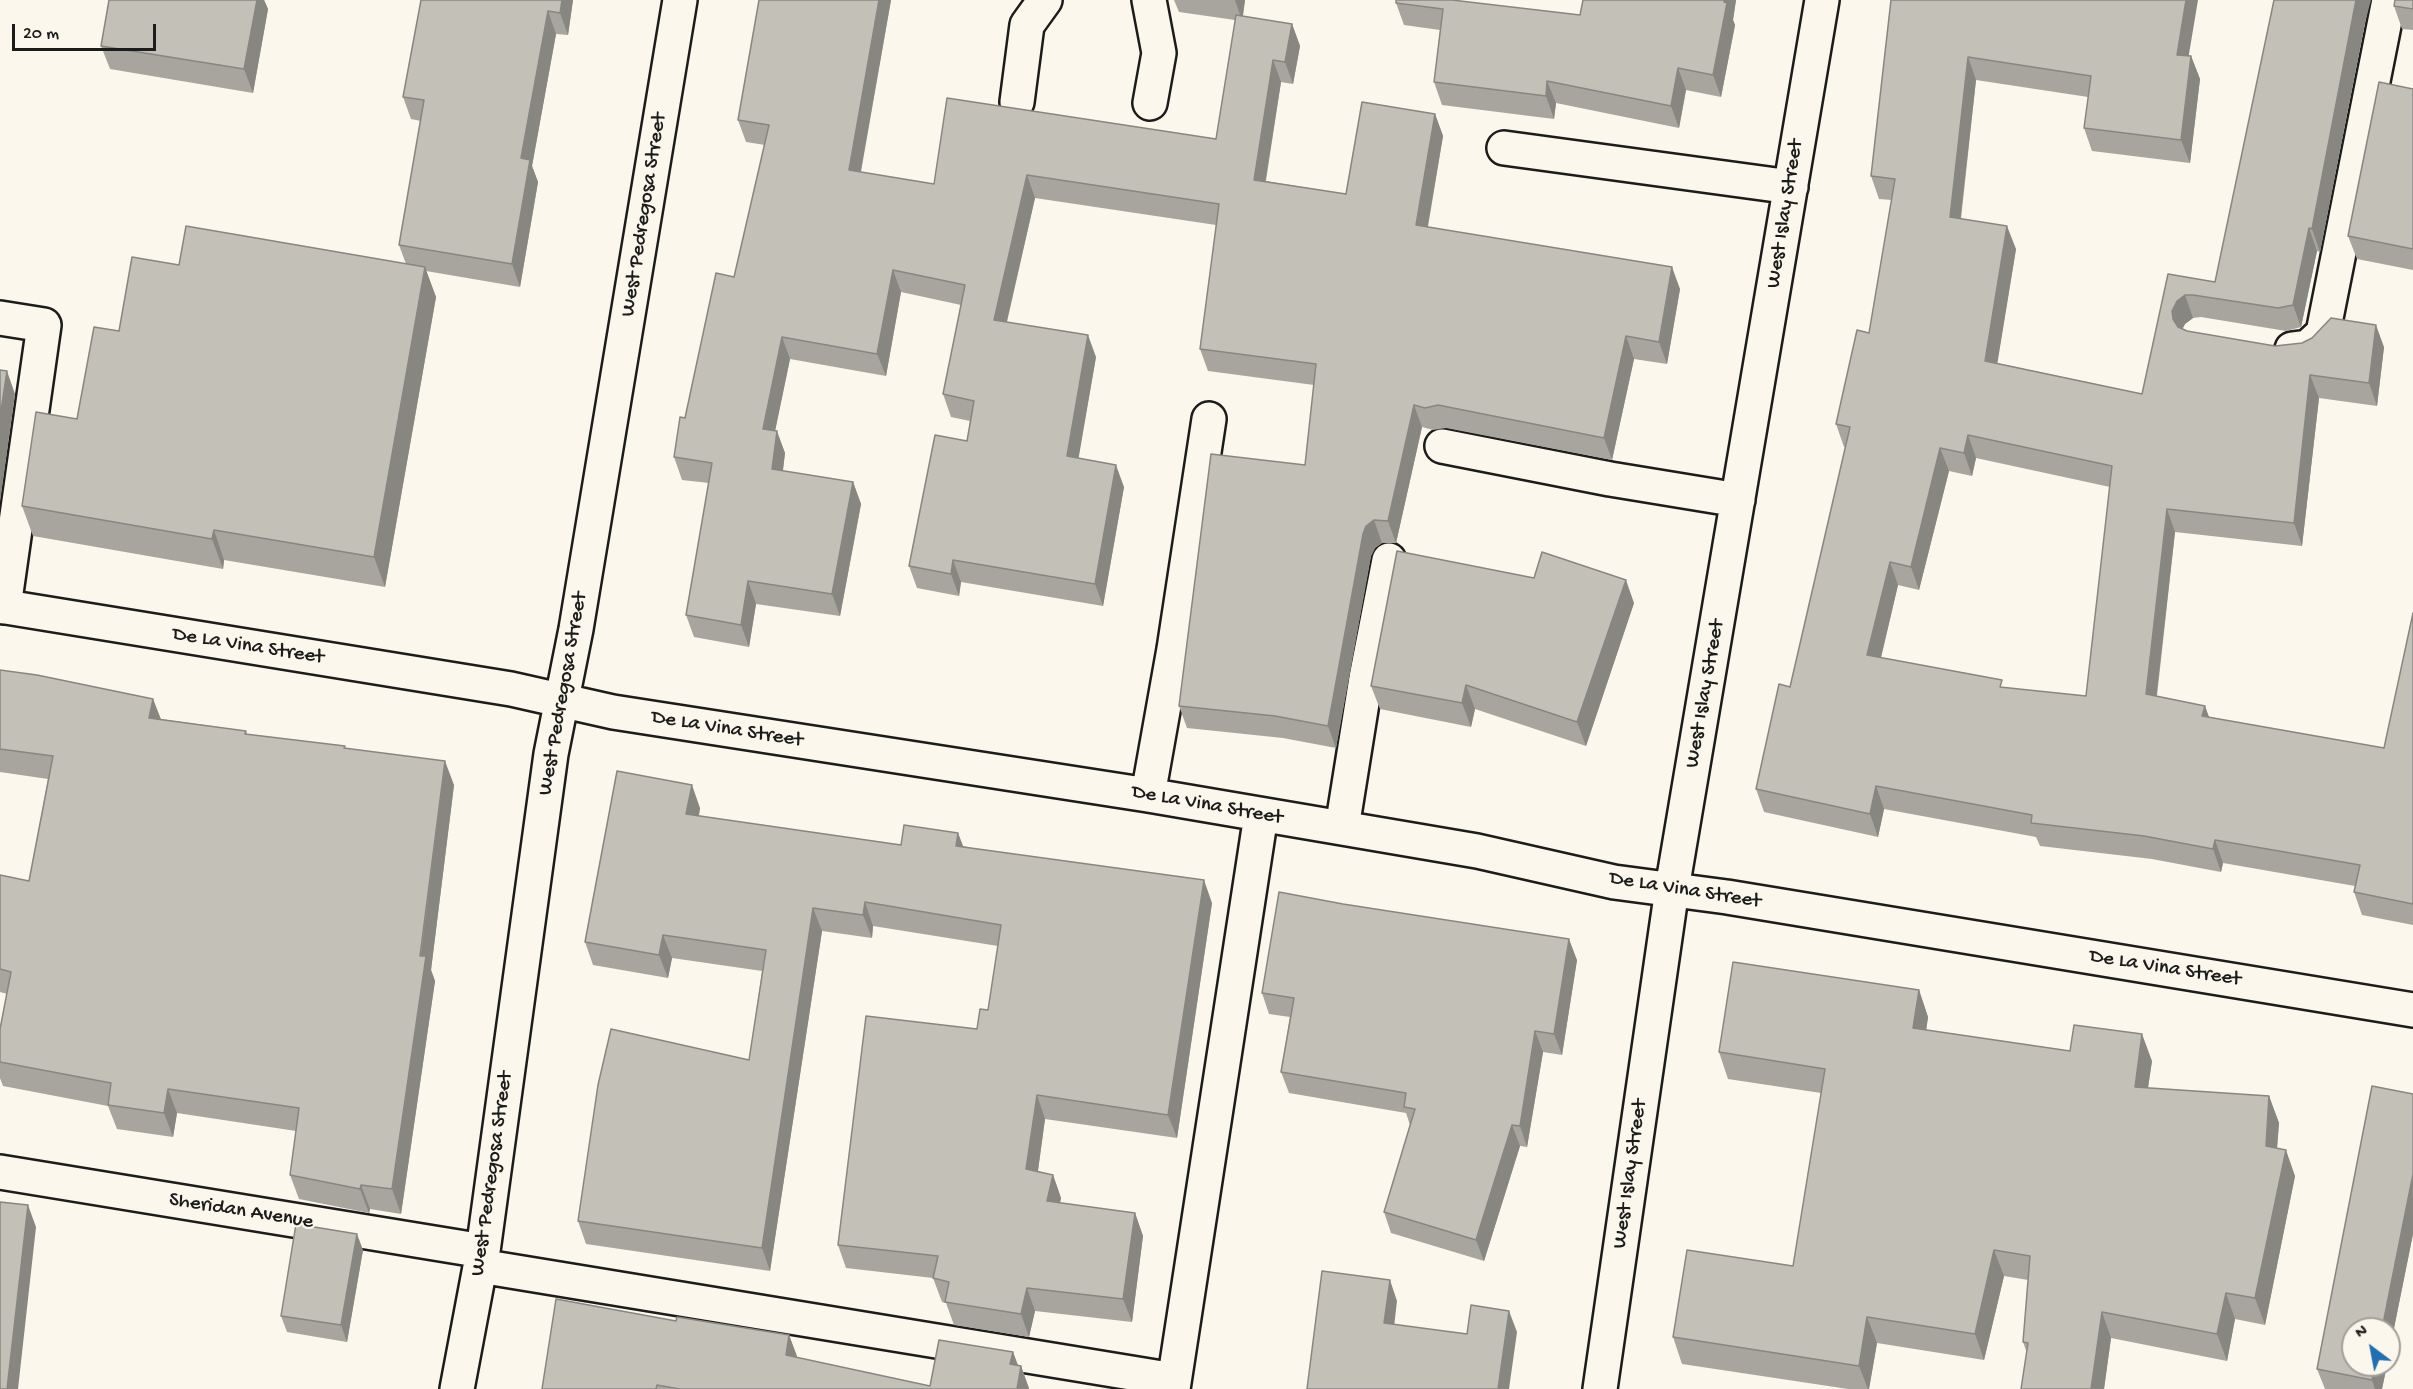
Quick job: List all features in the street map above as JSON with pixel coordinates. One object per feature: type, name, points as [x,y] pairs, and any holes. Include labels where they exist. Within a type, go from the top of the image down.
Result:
[{"type":"street","name":"West Pedregosa Street","points":[[457,1389],[481,1259],[551,754],[576,629],[680,0]]},
{"type":"street","points":[[1017,102],[1027,25],[1045,0]]},
{"type":"street","points":[[1149,0],[1159,53],[1150,103]]},
{"type":"street","name":"West Islay Street","points":[[1600,1389],[1672,889],[1822,0]]},
{"type":"street","points":[[2265,347],[2286,350],[2308,347],[2323,333],[2389,0]]},
{"type":"street","points":[[1504,148],[1791,187]]},
{"type":"street","points":[[0,318],[44,325],[2,607]]},
{"type":"street","points":[[1148,795],[1174,649],[1209,419]]},
{"type":"street","points":[[1442,446],[1610,479],[1738,500]]},
{"type":"street","points":[[1342,828],[1389,560]]},
{"type":"street","name":"De La Vina Street","points":[[2,607],[562,699],[613,712],[1148,795],[1342,828],[1476,851],[1614,882],[1672,889],[2413,1010]]},
{"type":"street","points":[[1174,1385],[1261,815]]},
{"type":"street","name":"Sheridan Avenue","points":[[0,1172],[1174,1385]]},
{"type":"building","points":[[109,0],[257,0],[244,69],[101,46]]},
{"type":"building","points":[[421,0],[562,0],[560,13],[548,11],[521,158],[530,160],[512,264],[399,245],[424,100],[403,97]]},
{"type":"building","points":[[759,0],[879,0],[849,170],[934,184],[947,98],[1216,139],[1236,15],[1292,24],[1285,62],[1273,60],[1254,180],[1346,194],[1362,102],[1435,114],[1416,225],[1672,267],[1659,342],[1626,336],[1604,438],[1438,405],[1425,408],[1414,405],[1388,521],[1374,520],[1366,526],[1363,534],[1328,726],[1275,716],[1179,706],[1211,454],[1305,465],[1316,364],[1200,349],[1219,204],[1027,175],[994,320],[1088,335],[1067,456],[1116,465],[1095,584],[953,560],[951,574],[909,566],[935,435],[967,441],[974,401],[943,394],[965,285],[893,270],[877,354],[782,337],[763,429],[777,431],[772,469],[853,482],[832,594],[748,581],[741,625],[686,615],[712,463],[674,457],[680,417],[685,418],[716,273],[734,277],[769,125],[738,120]]},
{"type":"building","points":[[1396,0],[1452,0],[1580,15],[1583,0],[1725,0],[1724,2],[1727,3],[1713,75],[1678,68],[1671,106],[1547,81],[1546,96],[1434,82],[1443,9],[1396,3]]},
{"type":"building","points":[[1891,0],[2186,0],[2177,55],[2191,56],[2181,140],[2084,128],[2091,76],[1968,57],[1950,217],[2007,226],[1985,361],[2142,394],[2168,274],[2215,282],[2274,0],[2356,0],[2312,229],[2309,228],[2293,305],[2278,308],[2185,295],[2177,301],[2172,311],[2173,319],[2178,327],[2187,331],[2275,346],[2302,343],[2312,338],[2331,318],[2376,325],[2369,383],[2310,375],[2294,523],[2167,509],[2146,694],[2205,706],[2202,716],[2384,748],[2413,613],[2413,904],[2354,892],[2360,865],[2215,840],[2213,849],[2144,836],[2031,823],[2032,815],[1876,786],[1870,814],[1756,789],[1779,684],[1790,687],[1850,427],[1836,424],[1857,330],[1869,333],[1895,179],[1871,176]],"holes":[[[1968,435],[2112,466],[2086,696],[2000,687],[2002,680],[1867,655],[1890,562],[1911,567],[1940,448],[1964,453]]]},
{"type":"building","points":[[2395,0],[2413,0],[2413,9],[2394,6]]},
{"type":"building","points":[[2379,82],[2413,89],[2413,249],[2348,236]]},
{"type":"building","points":[[186,226],[425,267],[374,557],[214,530],[212,539],[22,506],[36,412],[77,419],[94,327],[119,331],[132,257],[179,265]]},
{"type":"building","points":[[0,370],[7,371],[0,417]]},
{"type":"building","points":[[1397,551],[1534,578],[1542,552],[1626,580],[1577,722],[1466,685],[1462,703],[1371,686]]},
{"type":"building","points":[[0,670],[37,675],[153,699],[149,718],[246,731],[245,734],[445,761],[420,956],[426,956],[392,1189],[361,1185],[360,1189],[290,1175],[299,1108],[168,1089],[164,1113],[108,1105],[111,1083],[0,1062],[0,1029],[11,972],[0,969],[0,875],[29,881],[53,756],[0,749]]},
{"type":"building","points":[[617,771],[692,785],[686,814],[901,845],[904,825],[958,833],[956,846],[1204,880],[1168,1115],[1037,1095],[1026,1169],[1053,1175],[1047,1201],[1135,1213],[1123,1299],[1027,1288],[1021,1314],[945,1302],[949,1282],[933,1278],[938,1256],[838,1245],[866,1016],[977,1029],[980,1009],[988,1010],[1001,925],[865,902],[863,915],[813,908],[762,1248],[578,1221],[598,1085],[611,1029],[749,1060],[766,950],[663,935],[659,955],[585,942]]},
{"type":"building","points":[[1279,892],[1569,939],[1554,1034],[1535,1031],[1520,1126],[1512,1125],[1476,1240],[1384,1212],[1415,1109],[1404,1107],[1406,1093],[1281,1072],[1294,998],[1262,993]]},
{"type":"building","points":[[1733,962],[1919,990],[1913,1028],[2070,1051],[2074,1025],[2142,1034],[2135,1087],[2269,1096],[2266,1146],[2286,1150],[2255,1298],[2226,1293],[2217,1334],[2102,1312],[2091,1389],[2021,1389],[2028,1343],[2023,1342],[2030,1256],[1994,1250],[1975,1334],[1867,1317],[1859,1366],[1673,1337],[1687,1250],[1793,1266],[1825,1069],[1719,1052]]},
{"type":"building","points":[[2372,1086],[2413,1094],[2413,1174],[2384,1317],[2341,1317],[2341,1374],[2317,1369]]},
{"type":"building","points":[[0,1202],[28,1205],[7,1389],[0,1389]]},
{"type":"building","points":[[296,1224],[357,1234],[341,1325],[281,1316]]},
{"type":"building","points":[[1322,1271],[1390,1280],[1384,1323],[1467,1334],[1471,1305],[1509,1311],[1498,1389],[1307,1389]]},
{"type":"building","points":[[556,1299],[676,1321],[677,1317],[789,1335],[786,1355],[930,1386],[939,1340],[1013,1352],[1010,1364],[1021,1366],[1017,1389],[680,1389],[657,1385],[656,1389],[542,1389]]},
{"type":"building","points":[[2357,1377],[2373,1377],[2372,1380]]}]
